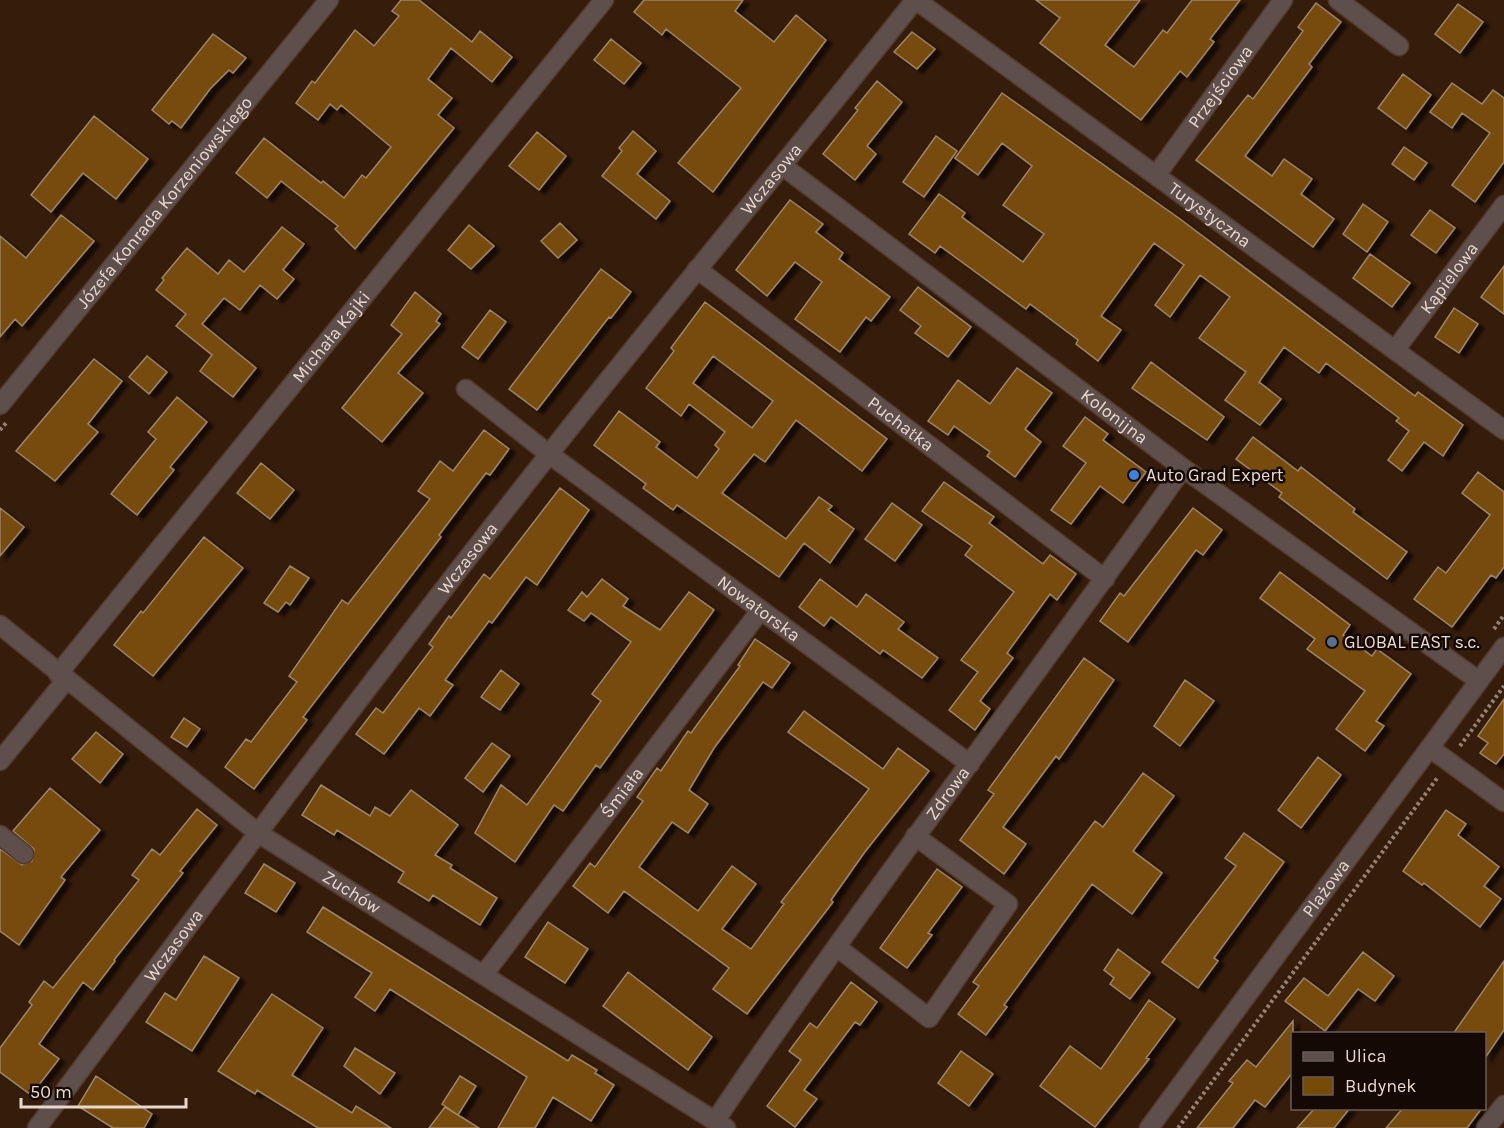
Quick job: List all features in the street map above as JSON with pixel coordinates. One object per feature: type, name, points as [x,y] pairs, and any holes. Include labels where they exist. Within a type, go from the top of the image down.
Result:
[{"type":"street","name":"Józefa Konrada Korzeniowskiego","points":[[0,405],[328,0]]},
{"type":"street","name":"Michała Kajki","points":[[0,761],[62,677],[604,0]]},
{"type":"street","name":"Wczasowa","points":[[37,1128],[258,833],[549,454],[697,269],[784,167],[916,0]]},
{"type":"street","name":"Turystyczna","points":[[916,0],[1157,174],[1504,430]]},
{"type":"street","name":"Przejściowa","points":[[1157,174],[1283,0]]},
{"type":"street","points":[[1338,0],[1399,46]]},
{"type":"street","name":"Kolonijna","points":[[784,167],[1183,468],[1479,681]]},
{"type":"street","name":"Kąpielowa","points":[[1395,350],[1504,205]]},
{"type":"street","name":"Puchatka","points":[[697,269],[1105,579]]},
{"type":"street","name":"Nowatorska","points":[[466,389],[549,454],[760,611],[970,764]]},
{"type":"street","name":"Zdrowa","points":[[721,1124],[837,947],[915,836],[1105,579],[1183,468]]},
{"type":"street","name":"Śmiała","points":[[484,974],[760,611]]},
{"type":"street","name":"Zuchów","points":[[0,625],[258,833],[721,1124]]},
{"type":"street","name":"Plażowa","points":[[1149,1128],[1504,647]]},
{"type":"street","points":[[1431,748],[1504,802]]},
{"type":"street","points":[[0,835],[24,854]]},
{"type":"street","points":[[837,947],[929,1018],[1008,904],[915,836]]},
{"type":"street","points":[[1486,1128],[1504,1105]]},
{"type":"path","points":[[1178,1128],[1504,686]]},
{"type":"building","points":[[401,0],[419,0],[472,42],[480,31],[512,57],[492,82],[451,48],[428,79],[452,98],[438,115],[454,128],[355,249],[335,229],[338,226],[281,181],[267,198],[236,173],[264,138],[344,198],[362,175],[366,178],[391,147],[341,105],[337,110],[330,104],[318,120],[296,103],[312,81],[315,83],[355,30],[374,46],[399,16],[392,11]]},
{"type":"building","points":[[644,0],[743,0],[735,11],[774,42],[796,15],[826,40],[713,192],[678,163],[741,88],[666,29],[662,35],[634,12]]},
{"type":"building","points":[[1036,0],[1140,0],[1105,45],[1134,67],[1163,30],[1167,33],[1192,0],[1240,0],[1210,39],[1214,42],[1187,77],[1180,71],[1141,120],[1040,43],[1060,18]]},
{"type":"building","points":[[1316,3],[1341,22],[1309,64],[1312,67],[1245,156],[1272,176],[1284,159],[1312,179],[1301,194],[1334,219],[1313,247],[1196,160],[1248,95],[1253,99],[1303,31],[1298,27]]},
{"type":"building","points":[[1458,4],[1483,22],[1460,53],[1435,34]]},
{"type":"building","points":[[912,32],[935,49],[917,69],[894,52]]},
{"type":"building","points":[[213,34],[246,58],[233,73],[229,70],[210,89],[181,128],[172,121],[169,124],[152,110]]},
{"type":"building","points":[[611,39],[641,63],[624,84],[594,60]]},
{"type":"building","points":[[1403,74],[1431,95],[1406,129],[1378,108]]},
{"type":"building","points":[[877,81],[902,102],[867,146],[876,154],[855,180],[823,154],[858,110],[855,108]]},
{"type":"building","points":[[1452,83],[1482,104],[1493,90],[1504,98],[1504,162],[1475,202],[1452,185],[1490,133],[1462,113],[1452,128],[1430,112]]},
{"type":"building","points":[[1002,93],[1180,219],[1415,396],[1418,392],[1463,425],[1443,456],[1424,442],[1402,471],[1388,460],[1409,431],[1396,421],[1399,418],[1326,363],[1319,373],[1284,347],[1259,382],[1281,399],[1260,425],[1225,400],[1246,372],[1199,338],[1230,297],[1200,275],[1170,317],[1155,305],[1184,265],[1154,243],[1101,316],[1121,330],[1098,361],[1076,344],[1078,340],[1030,304],[1026,309],[940,246],[935,253],[909,234],[939,194],[965,213],[962,217],[1023,262],[1044,234],[1003,205],[1032,166],[1002,143],[978,175],[955,158]]},
{"type":"building","points":[[94,116],[148,159],[116,199],[83,173],[51,212],[31,195]]},
{"type":"building","points":[[633,131],[656,151],[637,174],[670,201],[656,219],[602,176],[622,151],[619,148]]},
{"type":"building","points":[[537,132],[566,156],[539,190],[509,166]]},
{"type":"building","points":[[936,136],[957,151],[924,197],[903,182]]},
{"type":"building","points":[[1404,147],[1427,163],[1414,180],[1392,164]]},
{"type":"building","points":[[790,200],[823,224],[816,232],[843,253],[839,259],[890,297],[871,321],[866,317],[840,352],[795,319],[822,282],[795,262],[767,296],[736,270]]},
{"type":"building","points":[[1363,204],[1388,222],[1367,252],[1343,234]]},
{"type":"building","points":[[1430,210],[1455,228],[1436,253],[1411,235]]},
{"type":"building","points":[[61,215],[94,241],[22,326],[15,319],[0,337],[0,236],[26,258]]},
{"type":"building","points":[[560,223],[577,240],[558,258],[541,241]]},
{"type":"building","points":[[469,225],[494,246],[471,269],[448,250]]},
{"type":"building","points":[[282,227],[304,244],[283,270],[294,279],[277,299],[260,285],[240,310],[224,298],[202,324],[256,368],[233,397],[200,371],[212,355],[176,326],[186,314],[156,290],[164,280],[162,278],[187,248],[218,274],[229,260],[244,272]]},
{"type":"building","points":[[1370,254],[1410,283],[1392,307],[1353,278]]},
{"type":"building","points":[[1504,266],[1504,314],[1481,297]]},
{"type":"building","points":[[601,269],[631,292],[537,410],[509,389]]},
{"type":"building","points":[[918,287],[971,327],[948,357],[915,333],[921,326],[900,310]]},
{"type":"building","points":[[415,292],[441,314],[436,321],[440,324],[398,373],[423,393],[382,442],[342,408],[402,334],[391,325]]},
{"type":"building","points":[[705,302],[887,439],[862,471],[796,420],[765,462],[754,454],[722,493],[786,539],[819,497],[832,506],[828,510],[854,529],[830,563],[804,543],[779,577],[677,505],[673,510],[643,488],[646,484],[594,445],[619,411],[660,442],[656,447],[697,478],[719,449],[715,445],[725,432],[689,404],[681,416],[646,388],[674,351],[671,348]],"holes":[[[713,356],[773,401],[752,428],[693,383]]]},
{"type":"building","points":[[1454,308],[1478,324],[1459,353],[1435,337]]},
{"type":"building","points":[[490,310],[506,322],[478,359],[462,347]]},
{"type":"building","points":[[147,356],[167,372],[149,394],[129,377]]},
{"type":"building","points":[[94,359],[122,381],[88,424],[98,432],[55,481],[16,451]]},
{"type":"building","points":[[1151,362],[1224,417],[1207,440],[1132,388]]},
{"type":"building","points":[[1017,368],[1052,393],[1025,429],[1041,442],[1015,477],[987,456],[990,452],[954,426],[948,435],[928,421],[958,380],[990,404]]},
{"type":"building","points":[[177,397],[207,422],[170,467],[174,470],[137,515],[111,494],[156,439],[148,432]]},
{"type":"building","points":[[1085,417],[1108,434],[1103,440],[1146,472],[1123,503],[1100,486],[1071,524],[1051,510],[1086,463],[1063,446]]},
{"type":"building","points":[[484,430],[509,449],[490,475],[486,473],[439,535],[441,537],[303,717],[307,720],[254,789],[225,767],[246,739],[251,742],[297,682],[289,676],[342,600],[348,604],[430,499],[418,491],[440,461],[453,471]]},
{"type":"building","points":[[1253,437],[1298,471],[1301,467],[1355,509],[1353,512],[1407,552],[1387,579],[1279,497],[1282,493],[1236,459]]},
{"type":"building","points":[[261,463],[294,490],[270,519],[237,493]]},
{"type":"building","points":[[1478,472],[1504,492],[1504,567],[1496,578],[1491,575],[1452,627],[1414,599],[1438,567],[1446,573],[1490,515],[1462,493]]},
{"type":"building","points":[[944,482],[994,517],[989,523],[1043,564],[1050,555],[1076,574],[1057,600],[1050,594],[1007,653],[1013,658],[980,701],[990,709],[975,730],[949,710],[978,672],[961,660],[1014,592],[965,555],[972,546],[922,511]]},
{"type":"building","points":[[560,488],[589,510],[537,585],[526,577],[492,623],[489,621],[445,680],[453,685],[430,716],[419,708],[384,754],[356,734],[376,708],[383,713],[433,647],[429,644],[449,616],[451,618],[484,574],[490,579]]},
{"type":"building","points":[[892,503],[922,525],[895,561],[865,539]]},
{"type":"building","points":[[0,508],[24,527],[0,556]]},
{"type":"building","points":[[1193,508],[1222,530],[1203,555],[1196,550],[1128,642],[1100,621],[1120,593],[1124,596]]},
{"type":"building","points":[[204,537],[243,568],[153,676],[114,645]]},
{"type":"building","points":[[290,566],[309,578],[290,605],[286,602],[278,612],[264,603]]},
{"type":"building","points":[[1280,572],[1350,625],[1343,635],[1372,656],[1377,649],[1411,674],[1376,721],[1384,726],[1365,751],[1336,729],[1365,691],[1307,649],[1315,639],[1260,598]]},
{"type":"building","points":[[602,579],[628,599],[623,606],[660,630],[689,592],[714,610],[600,768],[596,765],[563,811],[554,805],[515,862],[475,833],[501,785],[527,805],[601,701],[592,694],[631,642],[591,613],[584,621],[568,610],[582,592],[587,597]]},
{"type":"building","points":[[820,579],[857,607],[866,594],[904,622],[898,629],[938,658],[922,678],[883,650],[880,654],[831,617],[824,626],[799,607]]},
{"type":"building","points":[[755,639],[790,663],[772,688],[763,682],[714,748],[689,790],[708,804],[688,833],[672,822],[639,867],[698,911],[732,866],[756,884],[722,929],[751,949],[784,904],[781,902],[869,789],[788,732],[804,711],[883,769],[898,748],[929,771],[864,853],[831,900],[833,902],[747,1014],[713,989],[729,968],[624,891],[608,913],[573,886],[590,863],[595,867],[643,801],[637,797],[657,768],[661,771],[688,731],[691,733],[740,666],[738,665]]},
{"type":"building","points":[[1084,658],[1114,680],[1059,759],[1056,756],[1003,827],[1026,844],[1004,874],[960,840],[994,794],[988,790]]},
{"type":"building","points":[[501,670],[519,684],[500,710],[481,697]]},
{"type":"building","points":[[1185,680],[1214,701],[1180,746],[1154,726]]},
{"type":"building","points":[[1504,699],[1504,754],[1496,764],[1480,753],[1488,743],[1478,736]]},
{"type":"building","points":[[184,718],[200,729],[187,747],[171,737]]},
{"type":"building","points":[[96,732],[123,754],[100,783],[72,759]]},
{"type":"building","points":[[492,743],[510,756],[483,792],[465,778]]},
{"type":"building","points":[[1318,757],[1341,775],[1301,828],[1278,810]]},
{"type":"building","points":[[1143,773],[1174,796],[1133,851],[1162,873],[1132,914],[1092,884],[1004,1005],[1007,1007],[986,1035],[958,1014],[979,986],[973,982],[1095,821],[1103,827]]},
{"type":"building","points":[[321,785],[370,816],[375,807],[390,816],[411,790],[458,825],[435,855],[452,865],[450,868],[497,898],[480,925],[433,895],[429,901],[398,882],[404,872],[337,830],[334,835],[302,815]]},
{"type":"building","points":[[50,788],[100,830],[61,877],[65,880],[19,945],[0,931],[0,849],[22,865],[32,861],[34,849],[13,831]]},
{"type":"building","points":[[197,809],[217,825],[180,871],[183,873],[93,990],[83,982],[39,1044],[59,1059],[31,1095],[0,1072],[0,1048],[32,1005],[29,1002],[44,981],[53,988],[139,880],[132,875],[152,849],[160,855]]},
{"type":"building","points":[[1446,810],[1466,824],[1458,835],[1499,867],[1484,886],[1501,899],[1480,927],[1424,883],[1422,885],[1403,871]]},
{"type":"building","points":[[1244,833],[1284,862],[1214,958],[1218,961],[1198,988],[1162,962],[1236,866],[1225,858]]},
{"type":"building","points":[[264,864],[295,883],[276,912],[245,893]]},
{"type":"building","points":[[937,869],[962,887],[928,933],[932,935],[907,968],[880,948]]},
{"type":"building","points":[[323,907],[568,1061],[572,1055],[597,1070],[595,1073],[614,1085],[591,1121],[553,1097],[535,1128],[498,1128],[527,1077],[390,989],[375,1011],[355,997],[372,973],[307,932]]},
{"type":"building","points":[[548,922],[588,949],[565,983],[525,957]]},
{"type":"building","points":[[1118,949],[1150,973],[1130,999],[1110,984],[1114,978],[1104,970]]},
{"type":"building","points":[[1363,952],[1394,976],[1375,1001],[1358,989],[1325,1031],[1285,1001],[1304,978],[1328,996]]},
{"type":"building","points":[[204,956],[239,978],[192,1051],[146,1022],[165,993],[176,1000]]},
{"type":"building","points":[[1504,961],[1504,1030],[1486,1057],[1486,1032],[1454,1032]]},
{"type":"building","points":[[628,972],[712,1037],[688,1070],[603,1006]]},
{"type":"building","points":[[851,982],[877,1002],[860,1025],[855,1022],[804,1090],[817,1099],[795,1127],[767,1106],[801,1060],[789,1051],[810,1023],[817,1028]]},
{"type":"building","points":[[272,994],[323,1028],[292,1075],[352,1113],[356,1106],[391,1128],[318,1128],[257,1090],[255,1094],[218,1071]]},
{"type":"building","points":[[1149,1000],[1175,1019],[1146,1058],[1149,1059],[1095,1127],[1040,1086],[1070,1046],[1101,1069]]},
{"type":"building","points":[[1293,1021],[1291,1074],[1265,1107],[1255,1100],[1233,1128],[1197,1128],[1233,1083],[1229,1081],[1247,1060],[1256,1067]]},
{"type":"building","points":[[355,1048],[395,1073],[380,1094],[344,1066]]},
{"type":"building","points":[[961,1051],[993,1074],[969,1106],[938,1083]]},
{"type":"building","points":[[96,1076],[152,1114],[144,1128],[113,1128],[78,1106]]},
{"type":"building","points":[[460,1076],[476,1086],[458,1115],[442,1104]]},
{"type":"building","points":[[445,1107],[458,1115],[479,1128],[429,1128]]},
{"type":"building","points":[[1313,1110],[1348,1110],[1334,1128],[1297,1128]]},
{"type":"building","points":[[1401,1110],[1480,1110],[1467,1128],[1386,1128]]},
{"type":"place","name":"Auto Grad Expert","points":[[1134,475]]},
{"type":"place","name":"GLOBAL EAST s.c.","points":[[1332,642]]}]
